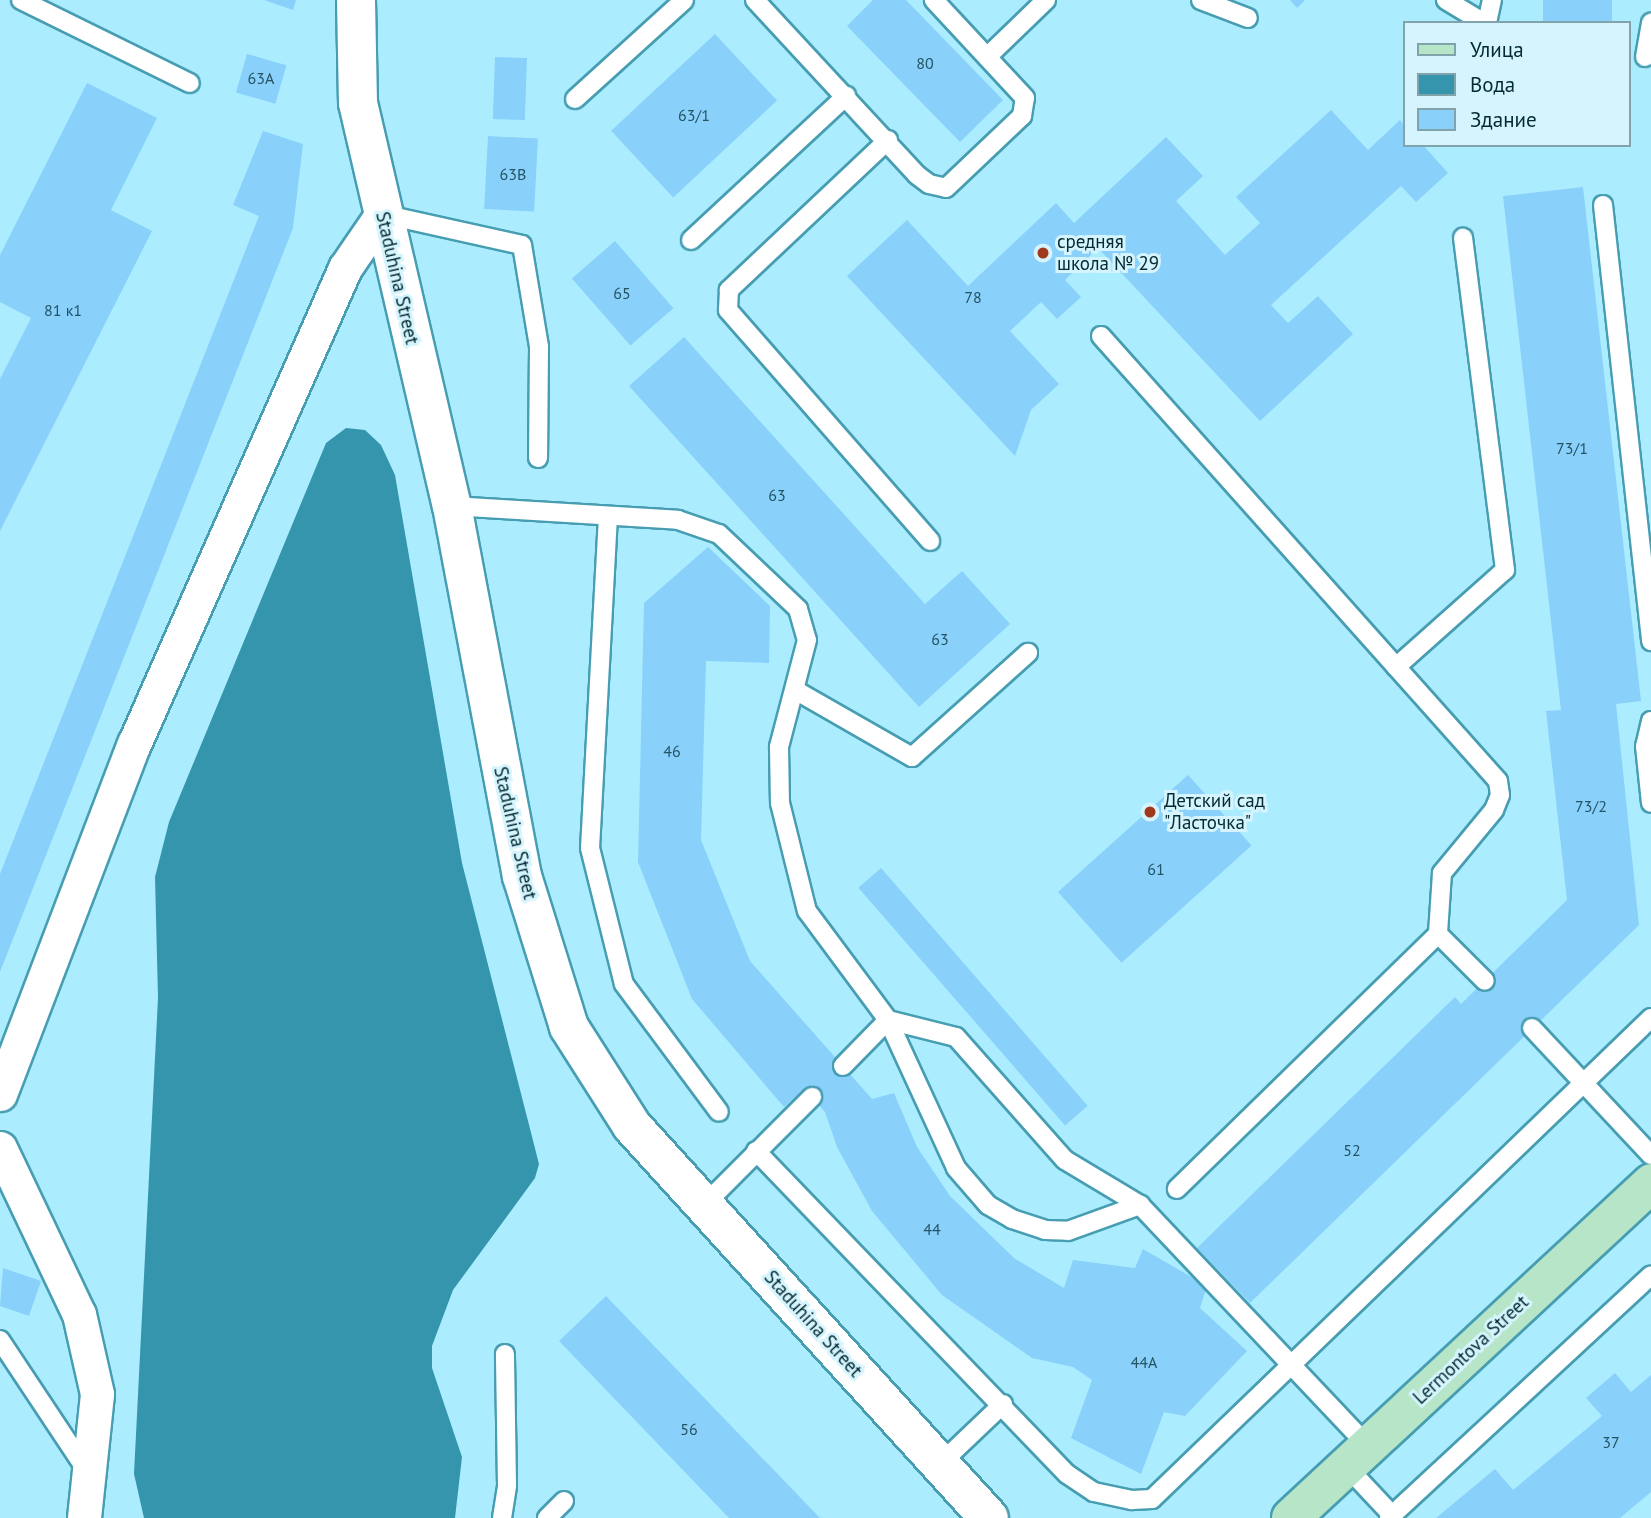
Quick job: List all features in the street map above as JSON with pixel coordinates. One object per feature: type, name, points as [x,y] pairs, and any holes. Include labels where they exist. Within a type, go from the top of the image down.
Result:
[{"type":"main road","name":"Lermontova Street","points":[[1291,1518],[1651,1183]]},
{"type":"street","name":"Staduhina Street","points":[[356,0],[358,103],[452,506],[522,876],[569,1027],[632,1126],[989,1518]]},
{"type":"street","points":[[0,1094],[134,744],[345,268],[382,214]]},
{"type":"street","points":[[0,1148],[79,1314],[97,1394],[84,1518]]},
{"type":"lane","points":[[21,0],[190,83]]},
{"type":"lane","points":[[575,99],[684,0]]},
{"type":"lane","points":[[755,0],[929,184],[947,188],[1025,108],[1025,97],[934,0]]},
{"type":"lane","points":[[987,57],[1046,0]]},
{"type":"lane","points":[[1201,0],[1248,18]]},
{"type":"lane","points":[[1446,0],[1483,21]]},
{"type":"lane","points":[[1487,21],[1492,0]]},
{"type":"lane","points":[[1645,57],[1651,23]]},
{"type":"lane","points":[[691,240],[846,96]]},
{"type":"lane","points":[[888,140],[729,290],[727,310],[930,541]]},
{"type":"lane","points":[[1603,205],[1651,641]]},
{"type":"lane","points":[[382,214],[522,244],[539,347],[538,458]]},
{"type":"lane","points":[[1396,667],[1505,570],[1463,238]]},
{"type":"lane","points":[[1101,336],[1498,781],[1494,810],[1442,873],[1438,934],[1177,1189]]},
{"type":"lane","points":[[452,506],[678,520],[719,534],[798,609],[807,640],[779,747],[780,803],[807,912],[888,1020],[956,1168],[988,1205],[1045,1230],[1068,1231],[1140,1205]]},
{"type":"lane","points":[[608,516],[590,848],[624,984],[719,1112]]},
{"type":"lane","points":[[795,690],[912,758],[1028,653]]},
{"type":"lane","points":[[1651,721],[1645,746],[1651,803]]},
{"type":"lane","points":[[1438,934],[1485,981]]},
{"type":"lane","points":[[756,1151],[1076,1480],[1108,1496],[1152,1499],[1651,1018]]},
{"type":"lane","points":[[843,1066],[888,1020]]},
{"type":"lane","points":[[888,1020],[956,1037],[1065,1160],[1140,1205],[1292,1366],[1357,1456],[1390,1517],[1651,1275]]},
{"type":"lane","points":[[1532,1028],[1651,1155]]},
{"type":"lane","points":[[704,1205],[813,1097]]},
{"type":"lane","points":[[0,1340],[87,1471]]},
{"type":"lane","points":[[502,1518],[507,1485],[505,1354]]},
{"type":"lane","points":[[940,1464],[1003,1404]]},
{"type":"lane","points":[[547,1518],[564,1501]]},
{"type":"water","points":[[346,428],[365,430],[381,445],[395,475],[462,863],[539,1164],[535,1178],[453,1290],[432,1346],[432,1368],[462,1457],[455,1518],[144,1518],[134,1474],[158,998],[155,877],[169,822],[326,443]]},
{"type":"building","points":[[264,0],[296,0],[293,10]]},
{"type":"building","points":[[873,0],[906,0],[1003,100],[960,142],[847,26]]},
{"type":"building","points":[[1290,0],[1305,0],[1297,8]]},
{"type":"building","points":[[1543,0],[1612,0],[1612,21],[1543,21]]},
{"type":"building","points":[[715,34],[777,101],[673,197],[611,131]]},
{"type":"building","points":[[247,54],[286,65],[275,104],[236,92]]},
{"type":"building","points":[[495,57],[527,58],[525,120],[493,119]]},
{"type":"building","points":[[87,83],[157,118],[111,210],[152,231],[0,531],[0,379],[31,318],[0,302],[0,255]]},
{"type":"building","points":[[1331,110],[1368,150],[1400,120],[1402,147],[1425,147],[1448,173],[1416,202],[1401,186],[1271,305],[1288,323],[1318,296],[1353,334],[1260,421],[1098,248],[1065,280],[1081,297],[1057,319],[1041,302],[1010,331],[1059,384],[1031,410],[1015,456],[847,276],[907,220],[968,286],[1056,203],[1074,223],[1166,137],[1203,176],[1176,201],[1225,255],[1260,223],[1236,197]]},
{"type":"building","points":[[263,131],[303,144],[293,228],[0,972],[0,874],[259,216],[233,205]]},
{"type":"building","points":[[488,136],[538,139],[534,212],[484,209]]},
{"type":"building","points":[[1583,187],[1641,701],[1616,704],[1639,925],[1250,1303],[1197,1248],[1455,997],[1461,1004],[1567,900],[1546,711],[1561,710],[1503,196]]},
{"type":"building","points":[[615,241],[673,308],[630,346],[572,278]]},
{"type":"building","points":[[684,337],[925,604],[962,571],[1010,624],[919,707],[629,386]]},
{"type":"building","points":[[708,547],[770,606],[769,663],[706,661],[701,840],[750,961],[872,1099],[894,1093],[917,1147],[950,1196],[1014,1258],[1064,1288],[1073,1260],[1135,1268],[1143,1249],[1207,1286],[1200,1308],[1247,1351],[1185,1416],[1164,1412],[1141,1474],[1071,1438],[1092,1380],[1073,1367],[1032,1358],[942,1295],[872,1211],[837,1147],[825,1112],[805,1089],[784,1107],[692,999],[638,862],[644,603]]},
{"type":"building","points":[[1188,775],[1252,846],[1122,963],[1058,892]]},
{"type":"building","points":[[881,868],[1088,1106],[1065,1125],[858,888]]},
{"type":"building","points":[[3,1268],[41,1281],[29,1316],[0,1306]]},
{"type":"building","points":[[606,1296],[820,1518],[729,1518],[559,1341]]},
{"type":"building","points":[[1615,1373],[1631,1392],[1651,1375],[1651,1492],[1620,1518],[1436,1518],[1495,1469],[1513,1490],[1602,1416],[1586,1398]]},
{"type":"place","name":"средняя школа № 29","points":[[1043,253]]},
{"type":"place","name":"Детский сад \"Ласточка\"","points":[[1150,812]]}]
